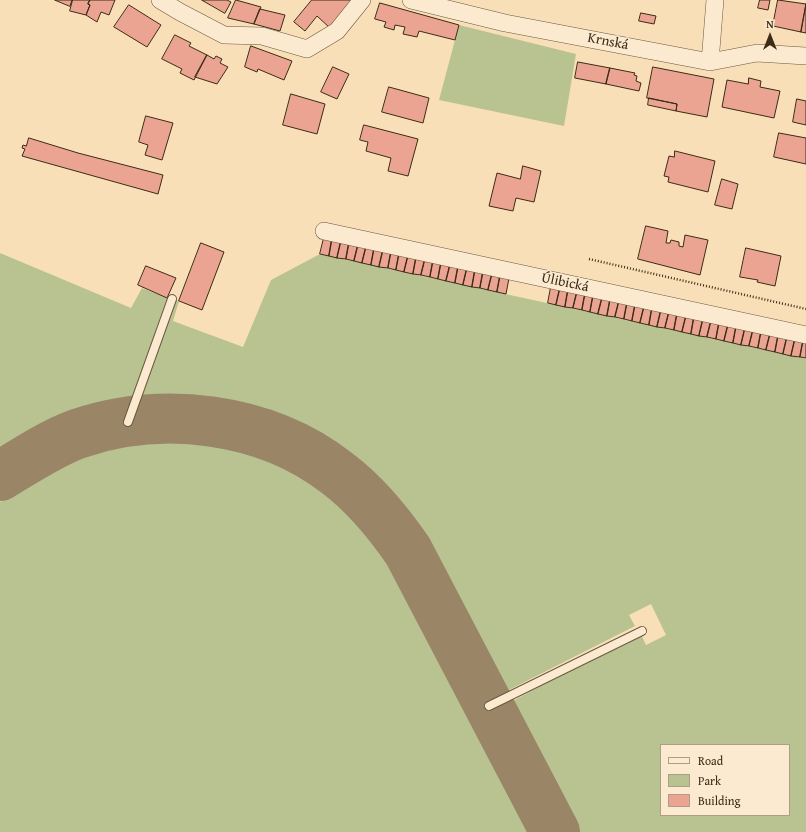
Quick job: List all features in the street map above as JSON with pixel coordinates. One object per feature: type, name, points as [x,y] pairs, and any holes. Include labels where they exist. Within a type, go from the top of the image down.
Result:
[{"type":"street","points":[[160,0],[224,35],[262,36],[307,49],[337,31],[362,0]]},
{"type":"street","name":"Krnská","points":[[411,0],[505,22],[710,62],[757,53],[806,56]]},
{"type":"street","points":[[710,62],[715,0]]},
{"type":"street","name":"Úlibická","points":[[324,231],[806,334]]},
{"type":"lane","points":[[128,422],[172,299]]},
{"type":"lane","points":[[489,706],[642,631]]},
{"type":"path","points":[[589,259],[806,309]]},
{"type":"green space","points":[[459,25],[576,54],[564,126],[439,100]]},
{"type":"green space","points":[[0,253],[131,308],[142,288],[167,298],[134,393],[129,402],[94,411],[62,422],[31,435],[0,453]]},
{"type":"green space","points":[[320,254],[806,359],[806,832],[577,832],[509,703],[640,632],[646,645],[666,635],[651,604],[629,615],[635,626],[503,693],[425,545],[407,518],[382,489],[354,463],[323,442],[290,425],[254,412],[217,404],[180,400],[142,401],[143,390],[175,300],[179,301],[173,321],[243,347],[271,280]]},
{"type":"green space","points":[[145,442],[204,443],[253,455],[292,472],[311,483],[329,495],[361,523],[389,556],[532,832],[0,832],[0,502],[64,464],[90,454]]},
{"type":"building","points":[[55,0],[72,0],[70,6]]},
{"type":"building","points":[[73,0],[90,0],[88,4],[90,5],[86,15],[70,11]]},
{"type":"building","points":[[90,0],[115,0],[109,15],[101,12],[97,22],[86,15],[90,5],[88,4]]},
{"type":"building","points":[[202,0],[227,0],[231,2],[225,13]]},
{"type":"building","points":[[236,0],[261,7],[254,24],[228,18]]},
{"type":"building","points":[[312,0],[353,0],[330,28],[317,16],[305,31],[294,22]]},
{"type":"building","points":[[760,0],[770,0],[768,10],[758,8]]},
{"type":"building","points":[[778,0],[806,4],[801,32],[773,26]]},
{"type":"building","points":[[380,3],[459,25],[455,40],[419,31],[417,37],[403,34],[405,27],[395,25],[394,30],[384,27],[386,22],[375,19]]},
{"type":"building","points":[[806,4],[806,33],[801,32]]},
{"type":"building","points":[[129,5],[161,25],[147,47],[114,27]]},
{"type":"building","points":[[260,9],[285,15],[280,31],[254,24]]},
{"type":"building","points":[[641,13],[656,16],[654,24],[639,21]]},
{"type":"building","points":[[175,35],[191,43],[189,46],[207,55],[194,80],[180,73],[182,69],[162,59]]},
{"type":"building","points":[[251,46],[292,61],[284,80],[258,69],[257,72],[245,67]]},
{"type":"building","points":[[207,55],[214,59],[216,56],[222,59],[220,63],[228,67],[217,84],[195,77]]},
{"type":"building","points":[[578,62],[610,68],[606,84],[575,78]]},
{"type":"building","points":[[333,67],[349,74],[337,99],[321,92]]},
{"type":"building","points":[[653,67],[714,79],[707,117],[676,111],[677,104],[647,98]]},
{"type":"building","points":[[610,68],[635,73],[634,75],[637,76],[636,81],[641,83],[639,91],[606,84]]},
{"type":"building","points":[[749,78],[761,81],[760,87],[780,91],[774,118],[722,107],[727,80],[748,84]]},
{"type":"building","points":[[389,87],[429,98],[423,123],[382,112]]},
{"type":"building","points":[[291,94],[325,104],[317,134],[283,125]]},
{"type":"building","points":[[649,98],[677,104],[676,111],[648,105]]},
{"type":"building","points":[[797,99],[806,101],[806,125],[793,122]]},
{"type":"building","points":[[146,116],[173,123],[162,160],[145,155],[148,145],[139,142]]},
{"type":"building","points":[[364,125],[418,139],[408,176],[388,171],[391,158],[366,151],[368,142],[360,140]]},
{"type":"building","points":[[779,133],[806,138],[806,164],[774,157]]},
{"type":"building","points":[[29,138],[78,153],[163,175],[158,194],[22,156],[25,149],[22,148],[23,145],[26,146]]},
{"type":"building","points":[[675,151],[715,161],[708,192],[668,182],[669,177],[664,176],[669,156],[674,157]]},
{"type":"building","points":[[523,166],[541,171],[534,202],[516,198],[513,211],[489,206],[497,173],[520,179]]},
{"type":"building","points":[[722,179],[738,184],[732,209],[715,205]]},
{"type":"building","points":[[646,226],[668,231],[666,243],[670,243],[671,240],[679,242],[679,246],[683,247],[685,235],[708,240],[700,275],[638,259]]},
{"type":"building","points":[[324,238],[332,239],[329,256],[320,254]]},
{"type":"building","points":[[332,239],[341,241],[337,258],[329,256]]},
{"type":"building","points":[[341,241],[349,243],[346,259],[337,258]]},
{"type":"building","points":[[201,243],[224,252],[202,310],[179,301]]},
{"type":"building","points":[[349,243],[358,245],[354,261],[346,259]]},
{"type":"building","points":[[358,245],[366,247],[362,263],[354,261]]},
{"type":"building","points":[[366,247],[374,249],[371,265],[362,263]]},
{"type":"building","points":[[746,248],[781,256],[775,286],[757,282],[758,280],[740,277]]},
{"type":"building","points":[[374,249],[383,250],[379,267],[371,265]]},
{"type":"building","points":[[383,250],[391,252],[388,268],[379,267]]},
{"type":"building","points":[[391,252],[399,254],[396,270],[388,268]]},
{"type":"building","points":[[399,254],[408,256],[404,272],[396,270]]},
{"type":"building","points":[[408,256],[416,258],[413,274],[404,272]]},
{"type":"building","points":[[416,258],[425,259],[421,275],[413,274]]},
{"type":"building","points":[[425,259],[433,261],[430,277],[421,275]]},
{"type":"building","points":[[433,261],[441,263],[438,279],[430,277]]},
{"type":"building","points":[[441,263],[450,265],[446,281],[438,279]]},
{"type":"building","points":[[450,265],[458,267],[455,283],[446,281]]},
{"type":"building","points":[[146,266],[176,278],[167,298],[138,285]]},
{"type":"building","points":[[458,267],[467,268],[463,285],[455,283]]},
{"type":"building","points":[[467,268],[475,270],[472,287],[463,285]]},
{"type":"building","points":[[475,270],[483,272],[480,288],[472,287]]},
{"type":"building","points":[[483,272],[492,274],[488,290],[480,288]]},
{"type":"building","points":[[492,274],[500,276],[497,292],[488,290]]},
{"type":"building","points":[[500,276],[509,278],[506,294],[497,292]]},
{"type":"building","points":[[551,287],[560,288],[556,305],[548,303]]},
{"type":"building","points":[[560,288],[568,290],[565,307],[556,305]]},
{"type":"building","points":[[568,290],[577,292],[573,308],[565,307]]},
{"type":"building","points":[[577,292],[585,294],[582,310],[573,308]]},
{"type":"building","points":[[585,294],[593,296],[590,312],[582,310]]},
{"type":"building","points":[[593,296],[602,298],[598,314],[590,312]]},
{"type":"building","points":[[602,298],[610,300],[607,316],[598,314]]},
{"type":"building","points":[[610,300],[619,301],[615,317],[607,316]]},
{"type":"building","points":[[619,301],[627,303],[624,319],[615,317]]},
{"type":"building","points":[[627,303],[635,305],[632,321],[624,319]]},
{"type":"building","points":[[635,305],[644,307],[640,323],[632,321]]},
{"type":"building","points":[[644,307],[652,308],[649,325],[640,323]]},
{"type":"building","points":[[652,308],[661,310],[657,327],[649,325]]},
{"type":"building","points":[[661,310],[669,312],[665,328],[657,327]]},
{"type":"building","points":[[669,312],[677,314],[674,330],[665,328]]},
{"type":"building","points":[[677,314],[686,316],[682,332],[674,330]]},
{"type":"building","points":[[686,316],[694,317],[691,334],[682,332]]},
{"type":"building","points":[[694,317],[703,319],[699,336],[691,334]]},
{"type":"building","points":[[703,319],[711,321],[707,337],[699,336]]},
{"type":"building","points":[[711,321],[719,323],[716,339],[707,337]]},
{"type":"building","points":[[719,323],[728,325],[724,341],[716,339]]},
{"type":"building","points":[[728,325],[736,327],[733,343],[724,341]]},
{"type":"building","points":[[736,327],[745,328],[741,345],[733,343]]},
{"type":"building","points":[[745,328],[753,330],[749,346],[741,345]]},
{"type":"building","points":[[753,330],[761,332],[758,348],[749,346]]},
{"type":"building","points":[[761,332],[770,334],[766,350],[758,348]]},
{"type":"building","points":[[770,334],[778,336],[775,352],[766,350]]},
{"type":"building","points":[[778,336],[787,337],[783,354],[775,352]]},
{"type":"building","points":[[787,337],[795,339],[791,356],[783,354]]},
{"type":"building","points":[[795,339],[803,341],[800,357],[791,356]]},
{"type":"building","points":[[803,341],[806,342],[806,358],[800,357]]},
{"type":"taxiway","points":[[0,476],[47,448],[77,434],[110,425],[143,420],[178,419],[212,422],[246,428],[278,439],[309,454],[337,473],[357,490],[384,519],[408,551],[555,832]]}]
